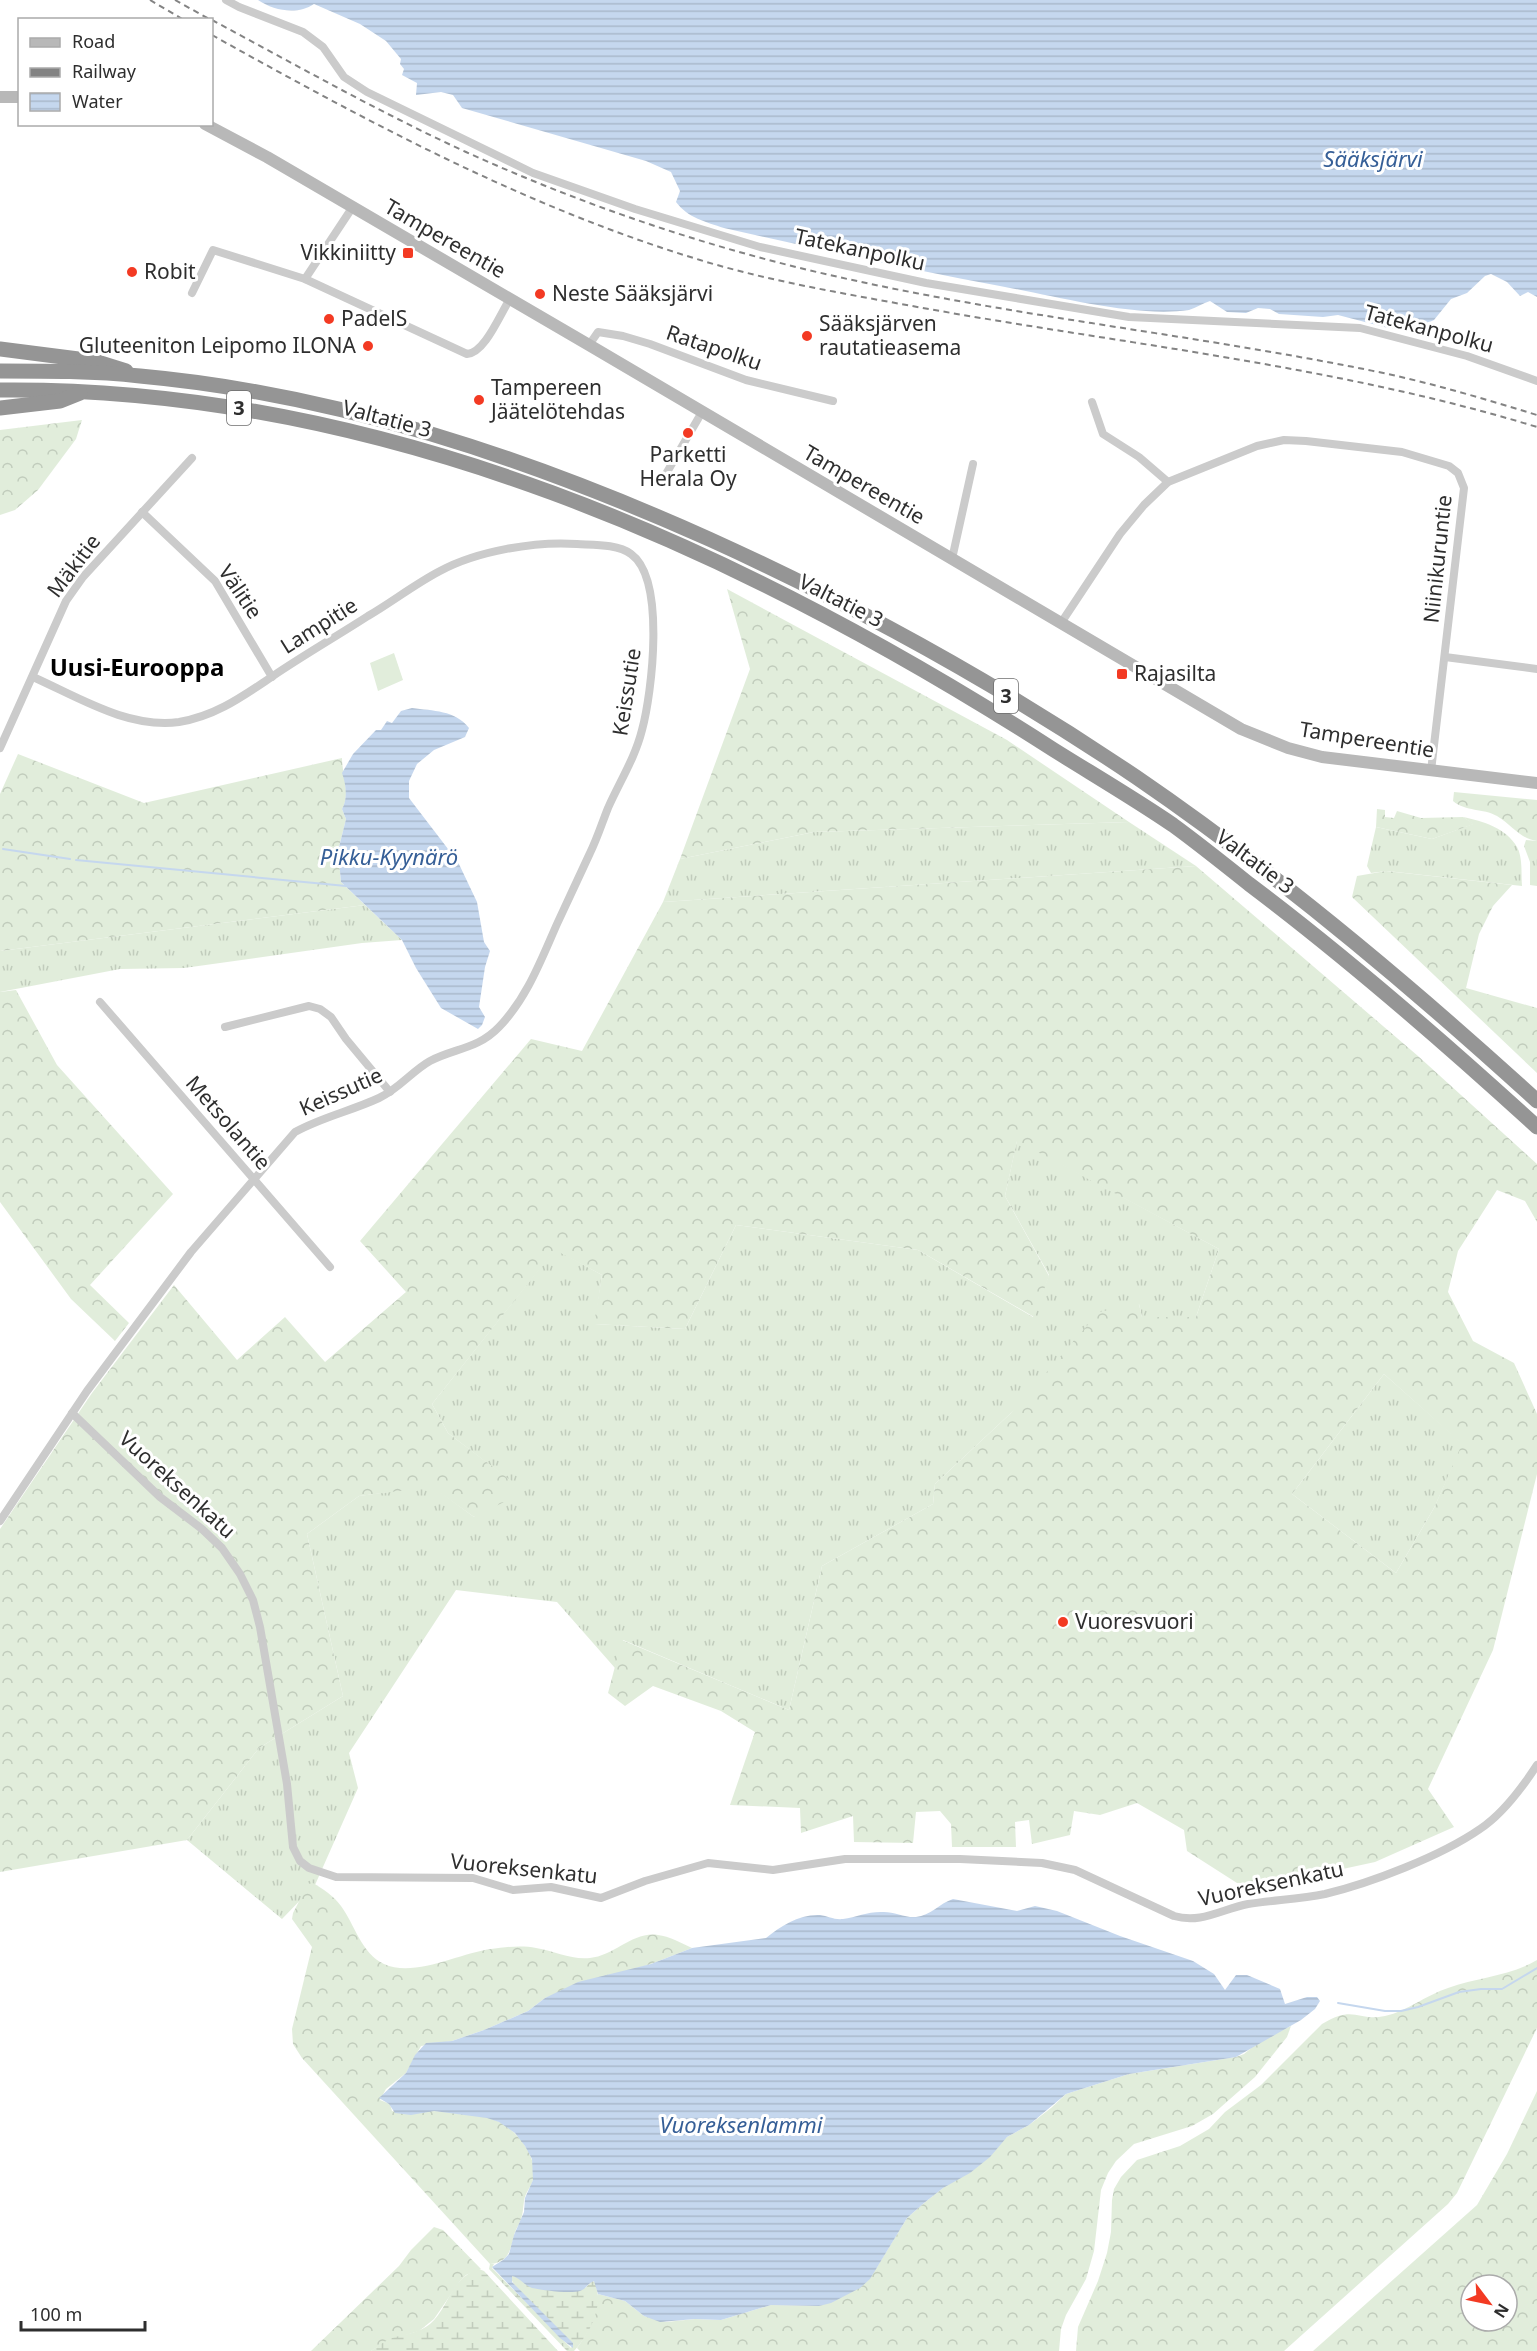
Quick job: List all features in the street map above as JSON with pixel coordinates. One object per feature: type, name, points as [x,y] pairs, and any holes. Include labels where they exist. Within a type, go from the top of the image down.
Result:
[{"type":"highway","points":[[0,349],[94,361],[138,375]]},
{"type":"highway","name":"Valtatie 3","points":[[0,371],[138,375],[327,406],[460,442],[530,466],[649,512],[785,574],[926,647],[1088,745],[1140,780],[1321,914],[1468,1038],[1537,1101]]},
{"type":"highway","name":"Valtatie 3","points":[[0,390],[85,391],[175,399],[280,415],[391,440],[453,459],[542,489],[640,527],[861,633],[975,699],[1172,825],[1371,979],[1537,1127]]},
{"type":"highway","points":[[0,408],[60,401],[85,391]]},
{"type":"main road","points":[[0,97],[18,97]]},
{"type":"main road","name":"Tampereentie","points":[[209,126],[259,152],[589,345],[1185,698],[1258,737],[1322,757],[1537,783]]},
{"type":"street","name":"Tatekanpolku","points":[[226,0],[303,32],[323,47],[344,76],[367,92],[523,168],[635,208],[760,247],[926,284],[1129,317],[1360,328],[1467,356],[1537,381]]},
{"type":"street","points":[[305,279],[352,208]]},
{"type":"street","points":[[192,293],[213,249],[305,279],[467,354],[473,354],[482,346],[510,299]]},
{"type":"street","name":"Ratapolku","points":[[589,345],[598,332],[623,336],[746,380],[833,401]]},
{"type":"street","points":[[1092,402],[1103,434],[1139,457],[1168,482]]},
{"type":"street","points":[[663,479],[702,412]]},
{"type":"street","name":"Niinikuruntie","points":[[1061,623],[1120,534],[1144,505],[1168,482],[1257,446],[1284,440],[1346,444],[1402,452],[1449,466],[1458,473],[1464,488],[1431,771]]},
{"type":"street","name":"Mäkitie","points":[[0,748],[66,601],[82,577],[192,458]]},
{"type":"street","points":[[952,559],[973,464]]},
{"type":"street","name":"Välitie","points":[[142,512],[215,581],[272,676]]},
{"type":"street","name":"Lampitie","points":[[33,678],[119,716],[149,723],[178,722],[206,715],[239,700],[272,676],[441,570],[501,550],[565,543],[597,545],[628,552]]},
{"type":"street","name":"Keissutie","points":[[0,1521],[72,1413],[192,1252],[295,1132],[317,1120],[377,1099],[390,1092],[426,1063],[469,1048],[487,1038],[514,1010],[538,967],[591,852],[609,807],[632,761],[643,729],[653,635],[652,603],[646,571],[628,552]]},
{"type":"street","points":[[1445,657],[1537,669]]},
{"type":"street","name":"Metsolantie","points":[[100,1002],[330,1267]]},
{"type":"street","points":[[225,1028],[309,1006],[320,1009],[331,1017],[346,1039],[390,1092]]},
{"type":"street","name":"Vuoreksenkatu","points":[[72,1413],[160,1497],[202,1529],[222,1548],[240,1574],[253,1600],[260,1627],[287,1784],[293,1847],[300,1861],[309,1868],[329,1875],[473,1878],[513,1890],[550,1887],[601,1898],[645,1881],[708,1863],[772,1870],[855,1859],[960,1859],[1042,1863],[1075,1870],[1174,1916],[1187,1920],[1198,1919],[1243,1905],[1324,1894],[1364,1882],[1447,1848],[1480,1829],[1500,1813],[1537,1765]]},
{"type":"green space","points":[[82,420],[76,439],[38,490],[15,510],[0,515],[0,430]]},
{"type":"green space","points":[[727,589],[1007,740],[1129,822],[814,832],[680,859],[750,669]]},
{"type":"green space","points":[[394,653],[403,680],[378,691],[370,663]]},
{"type":"green space","points":[[18,754],[144,803],[342,758],[346,797],[342,809],[346,819],[338,851],[341,882],[365,905],[0,951],[0,794]]},
{"type":"green space","points":[[1454,792],[1537,800],[1537,841],[1521,835],[1497,816],[1458,804],[1453,801]]},
{"type":"green space","points":[[1377,809],[1385,810],[1385,817],[1394,818],[1397,811],[1421,818],[1463,817],[1474,824],[1432,839],[1376,827]]},
{"type":"green space","points":[[1463,817],[1493,826],[1512,840],[1520,856],[1522,886],[1387,871],[1371,873],[1367,866],[1376,827],[1432,839],[1473,824]]},
{"type":"green space","points":[[1129,822],[1196,866],[663,902],[680,859],[814,832]]},
{"type":"green space","points":[[1526,840],[1537,841],[1537,886],[1530,885],[1530,862],[1524,846]]},
{"type":"green space","points":[[1196,866],[1418,1056],[1537,1164],[1537,1222],[1525,1201],[1497,1190],[1458,1251],[1448,1292],[1473,1341],[1514,1363],[1537,1414],[1537,1474],[1493,1650],[1428,1789],[1454,1827],[1375,1862],[1269,1885],[1237,1883],[1187,1851],[1184,1830],[1137,1803],[1100,1815],[1074,1811],[1070,1835],[1032,1844],[1029,1820],[1015,1822],[1016,1847],[952,1847],[951,1824],[940,1811],[916,1812],[913,1843],[854,1842],[853,1816],[801,1833],[800,1808],[730,1805],[755,1732],[721,1711],[653,1686],[625,1706],[608,1693],[622,1640],[789,1710],[822,1566],[933,1504],[935,1484],[1011,1413],[1099,1312],[1139,1304],[1142,1317],[1196,1317],[1219,1249],[1017,1141],[1005,1196],[1049,1276],[1034,1317],[918,1250],[736,1225],[685,1329],[594,1324],[602,1275],[555,1250],[432,1404],[448,1433],[513,1482],[504,1502],[474,1517],[432,1487],[359,1496],[307,1534],[343,1696],[259,1748],[187,1840],[0,1872],[0,1529],[92,1393],[174,1285],[237,1360],[285,1317],[325,1362],[406,1292],[360,1241],[531,1039],[582,1051],[663,902]],"holes":[[[1384,1374],[1462,1444],[1434,1508],[1396,1573],[1292,1494]]]},
{"type":"green space","points":[[1386,871],[1512,885],[1493,906],[1479,934],[1466,988],[1537,1008],[1537,1073],[1352,897],[1357,876]]},
{"type":"green space","points":[[365,905],[402,940],[362,943],[184,968],[120,969],[0,992],[0,951]]},
{"type":"green space","points":[[16,990],[57,1065],[173,1194],[90,1285],[129,1323],[115,1341],[71,1299],[0,1202],[0,992]]},
{"type":"green space","points":[[1017,1140],[1219,1249],[1196,1317],[1142,1317],[1139,1304],[1011,1413],[935,1484],[933,1504],[822,1566],[789,1710],[623,1640],[615,1668],[557,1602],[456,1590],[349,1753],[358,1788],[315,1885],[282,1919],[187,1840],[259,1748],[343,1696],[307,1534],[359,1496],[432,1486],[474,1517],[512,1482],[448,1433],[432,1404],[555,1249],[602,1275],[595,1324],[685,1329],[736,1225],[918,1250],[1033,1317],[1049,1275],[1005,1196]]},
{"type":"green space","points":[[1384,1374],[1463,1444],[1434,1508],[1396,1573],[1292,1494]]},
{"type":"green space","points":[[313,1883],[338,1902],[370,1953],[384,1964],[396,1968],[423,1966],[479,1951],[514,1947],[531,1947],[570,1957],[590,1958],[649,1935],[666,1937],[692,1948],[651,1964],[545,1998],[528,2011],[484,2030],[452,2041],[421,2046],[406,2073],[386,2089],[380,2100],[390,2104],[392,2111],[408,2113],[440,2111],[483,2117],[504,2125],[523,2143],[532,2159],[534,2176],[509,2251],[501,2261],[490,2264],[302,2058],[293,2044],[292,2029],[312,1947],[292,1919],[308,1884]]},
{"type":"green space","points":[[1537,1960],[1537,2028],[1457,2193],[1448,2204],[1284,2351],[1076,2351],[1078,2327],[1098,2281],[1107,2253],[1114,2189],[1121,2177],[1137,2160],[1180,2146],[1209,2129],[1225,2112],[1261,2085],[1322,2024],[1333,2018],[1349,2014],[1376,2017],[1393,2014],[1440,1991],[1516,1970]]},
{"type":"green space","points":[[1291,2026],[1287,2037],[1255,2077],[1213,2114],[1192,2126],[1134,2144],[1116,2161],[1101,2190],[1094,2251],[1086,2279],[1061,2329],[1059,2351],[580,2351],[577,2348],[592,2323],[598,2294],[625,2301],[644,2316],[666,2322],[695,2319],[721,2320],[771,2305],[819,2306],[877,2267],[907,2218],[924,2203],[1007,2137],[1029,2125],[1066,2094],[1129,2074],[1236,2057],[1244,2054],[1261,2040]]},
{"type":"green space","points":[[1537,2091],[1537,2351],[1313,2351],[1477,2205],[1507,2154]]},
{"type":"green space","points":[[434,2227],[443,2230],[481,2269],[466,2275],[460,2281],[434,2319],[419,2331],[387,2341],[371,2351],[311,2351],[399,2266]]},
{"type":"green space","points":[[490,2264],[494,2264],[492,2268],[571,2348],[573,2344],[515,2286],[511,2279],[512,2276],[585,2288],[592,2281],[596,2282],[598,2299],[593,2322],[574,2351],[567,2351],[489,2269]]},
{"type":"green space","points":[[479,2269],[484,2271],[558,2351],[371,2351],[392,2338],[418,2331],[430,2324],[462,2279]]},
{"type":"water","name":"Sääksjärvi","points":[[258,0],[1537,0],[1537,297],[1528,292],[1520,296],[1507,282],[1491,274],[1485,276],[1467,293],[1451,299],[1434,320],[1411,330],[1388,328],[1338,315],[1323,317],[1279,314],[1270,309],[1258,308],[1246,313],[1227,312],[1210,301],[1189,310],[1168,312],[1120,309],[931,273],[724,228],[698,219],[676,202],[680,191],[671,172],[646,161],[462,108],[453,95],[441,92],[416,95],[417,83],[402,75],[404,69],[400,64],[401,59],[386,41],[360,24],[314,4],[301,10],[286,10],[271,7]]},
{"type":"water","name":"Pikku-Kyynärö","points":[[412,708],[450,715],[469,728],[465,737],[434,750],[417,764],[409,781],[409,798],[458,862],[477,902],[484,942],[490,951],[485,967],[479,1007],[485,1017],[478,1029],[441,1008],[402,940],[341,882],[338,851],[346,819],[342,809],[346,791],[342,773],[353,754],[376,730],[381,730],[387,721],[392,723],[401,711]]},
{"type":"water","name":"Vuoreksenlammi","points":[[953,1899],[1017,1911],[1035,1906],[1057,1911],[1193,1961],[1214,1974],[1225,1990],[1236,1975],[1247,1975],[1280,1989],[1285,2004],[1307,1997],[1317,1997],[1320,2001],[1315,2009],[1301,2020],[1236,2057],[1129,2074],[1066,2094],[1029,2125],[1007,2137],[990,2157],[970,2173],[943,2188],[907,2218],[870,2279],[860,2288],[831,2303],[819,2306],[771,2305],[721,2320],[695,2319],[660,2322],[644,2316],[625,2301],[598,2294],[594,2281],[580,2291],[563,2292],[532,2288],[512,2276],[512,2282],[573,2343],[573,2348],[560,2338],[492,2267],[509,2254],[524,2212],[525,2198],[533,2180],[532,2159],[515,2133],[499,2122],[487,2118],[434,2111],[411,2115],[395,2113],[389,2104],[379,2098],[406,2073],[415,2055],[426,2043],[452,2041],[484,2030],[528,2011],[545,1998],[578,1982],[651,1964],[692,1948],[766,1938],[784,1925],[805,1916],[820,1915],[843,1919],[868,1913],[888,1912],[916,1917]]},
{"type":"waterway","points":[[3,849],[70,859]]},
{"type":"waterway","points":[[76,860],[346,886]]},
{"type":"waterway","points":[[1338,2003],[1385,2011],[1401,2011],[1459,1992],[1502,1989],[1537,1968]]},
{"type":"railway","points":[[150,0],[181,18]]},
{"type":"railway","points":[[175,0],[207,18]]},
{"type":"railway","points":[[213,21],[370,105],[506,170],[628,217],[712,244],[869,284],[1388,374],[1537,415]]},
{"type":"railway","points":[[213,36],[330,100],[450,161],[573,215],[700,260],[779,280],[859,296],[1305,371],[1383,387],[1537,427]]},
{"type":"place","name":"Vikkiniitty","points":[[408,253]]},
{"type":"place","name":"Robit","points":[[132,272]]},
{"type":"place","name":"Neste Sääksjärvi","points":[[540,294]]},
{"type":"place","name":"PadelS","points":[[329,319]]},
{"type":"place","name":"Sääksjärven rautatieasema","points":[[807,336]]},
{"type":"place","name":"Gluteeniton Leipomo ILONA","points":[[368,346]]},
{"type":"place","name":"Tampereen Jäätelötehdas","points":[[479,400]]},
{"type":"place","name":"Parketti Herala Oy","points":[[688,433]]},
{"type":"place","name":"Rajasilta","points":[[1122,674]]},
{"type":"place","name":"Vuoresvuori","points":[[1063,1622]]},
{"type":"district","name":"Uusi-Eurooppa","points":[[137,668]]}]
